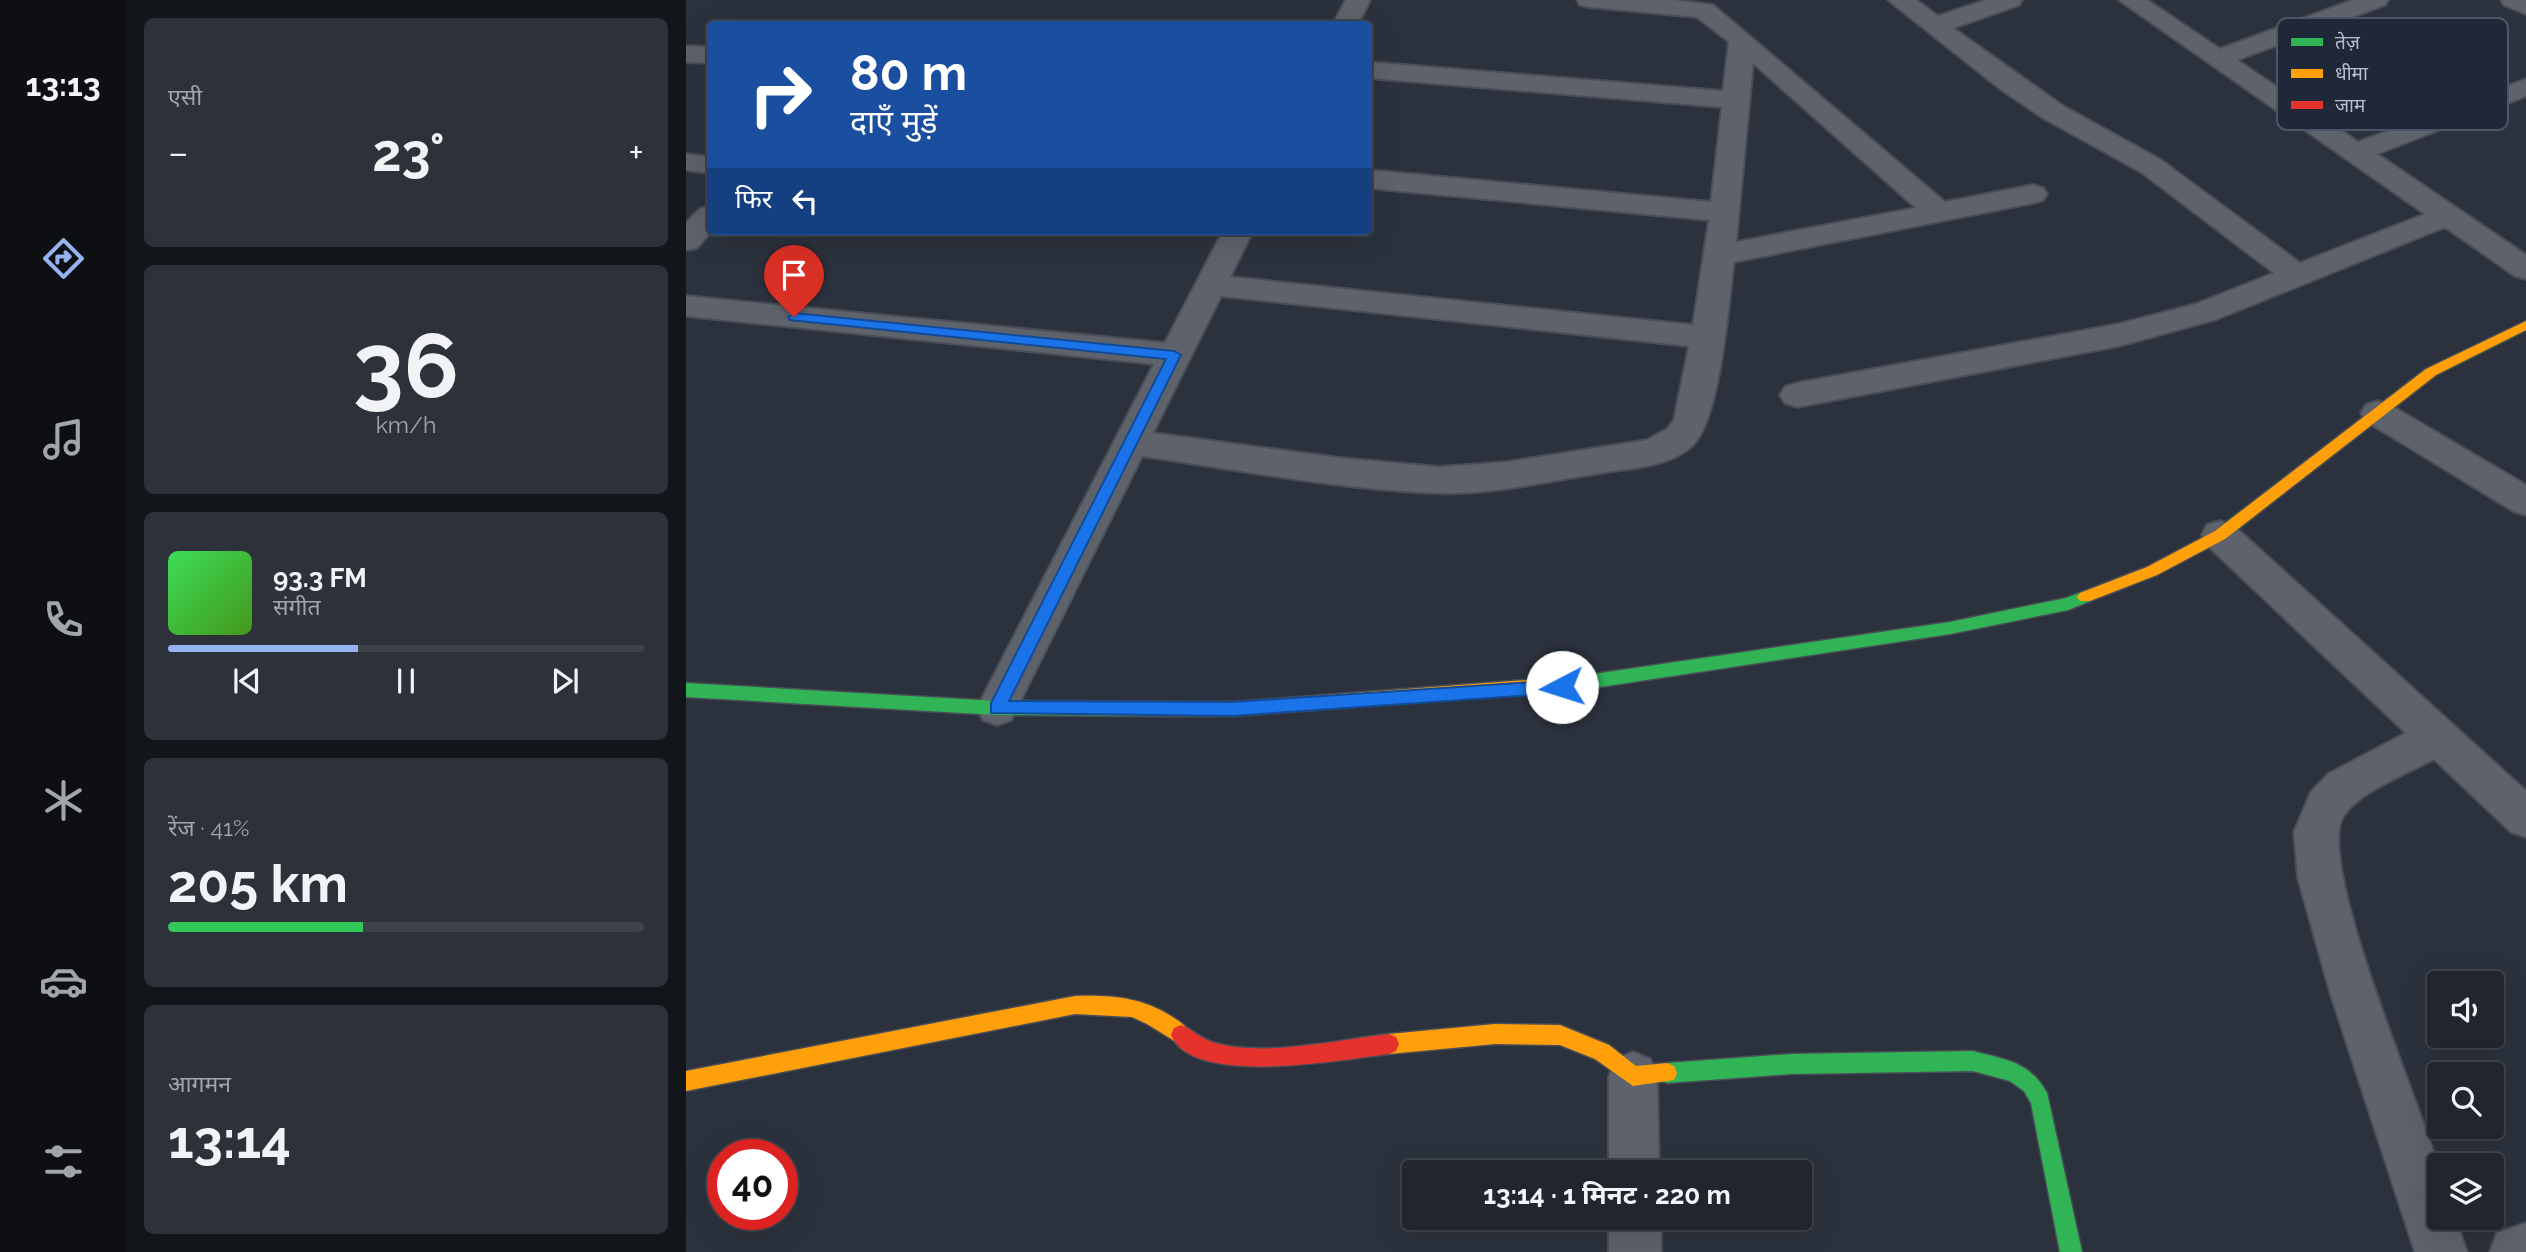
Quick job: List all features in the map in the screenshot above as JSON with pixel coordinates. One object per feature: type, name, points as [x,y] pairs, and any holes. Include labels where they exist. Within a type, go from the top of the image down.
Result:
[{"type":"street","points":[[1348,21],[1358,0]]},
{"type":"street","points":[[1589,0],[1699,5],[1940,213]]},
{"type":"street","points":[[1900,0],[2008,82],[2053,112],[2151,166],[2295,274]]},
{"type":"street","points":[[1934,26],[2010,0]]},
{"type":"street","points":[[2131,0],[2277,100]]},
{"type":"street","points":[[2327,18],[2376,0]]},
{"type":"street","points":[[2513,0],[2526,7]]},
{"type":"street","points":[[2217,59],[2277,37]]},
{"type":"street","points":[[1130,442],[1340,471],[1439,480],[1507,475],[1655,451],[1679,438],[1690,424],[1697,399],[1720,255],[1742,40]]},
{"type":"street","points":[[686,54],[707,55]]},
{"type":"street","points":[[1372,70],[1734,100]]},
{"type":"street","points":[[2508,94],[2526,87]]},
{"type":"street","points":[[2321,130],[2526,269]]},
{"type":"street","points":[[2355,153],[2415,130]]},
{"type":"street","points":[[686,162],[707,165]]},
{"type":"street","points":[[1372,179],[1725,212]]},
{"type":"street","points":[[1720,255],[2033,194]]},
{"type":"street","points":[[1797,395],[2119,335],[2206,312],[2295,274],[2446,216]]},
{"type":"street","points":[[686,241],[707,218]]},
{"type":"street","points":[[997,708],[1236,235]]},
{"type":"street","points":[[1211,285],[1705,337]]},
{"type":"street","points":[[686,306],[1174,355]]},
{"type":"street","points":[[686,690],[997,708],[1232,709],[1562,687],[1950,628],[2068,604],[2152,571],[2220,535],[2431,372],[2526,325]]},
{"type":"street","points":[[2378,413],[2526,502]]},
{"type":"street","points":[[2220,535],[2526,818]]},
{"type":"street","points":[[2438,736],[2343,787],[2326,805],[2316,832],[2320,878],[2353,992],[2441,1252]]},
{"type":"street","points":[[686,1081],[1075,1004],[1122,1005],[1154,1014],[1198,1048],[1227,1055],[1263,1056],[1496,1034],[1560,1035],[1602,1052],[1633,1076],[1791,1064],[1973,1061],[2015,1072],[2031,1084],[2040,1100],[2071,1252]]},
{"type":"street","points":[[1633,1076],[1634,1160]]},
{"type":"street","points":[[1634,1252],[1635,1230]]},
{"type":"street","points":[[2516,1252],[2526,1249]]},
{"type":"traffic: fast","points":[[1580,683],[1950,628],[2068,604],[2085,597]]},
{"type":"traffic: fast","points":[[686,690],[997,708],[1163,709]]},
{"type":"traffic: fast","points":[[1667,1073],[1791,1064],[1973,1061],[2015,1072],[2031,1084],[2040,1100],[2071,1252]]},
{"type":"traffic: slow","points":[[2085,597],[2152,571],[2220,535],[2431,372],[2526,325]]},
{"type":"traffic: slow","points":[[1163,709],[1232,709],[1580,683]]},
{"type":"traffic: slow","points":[[686,1081],[1075,1005],[1120,1006],[1143,1011],[1181,1035]]},
{"type":"traffic: slow","points":[[1389,1044],[1495,1034],[1560,1035],[1602,1052],[1633,1076],[1667,1073]]},
{"type":"traffic: jam","points":[[1181,1035],[1199,1048],[1240,1057],[1292,1055],[1389,1044]]},
{"type":"route","points":[[794,317],[1174,355],[997,708],[1232,709],[1374,697],[1462,696],[1562,687]]}]
